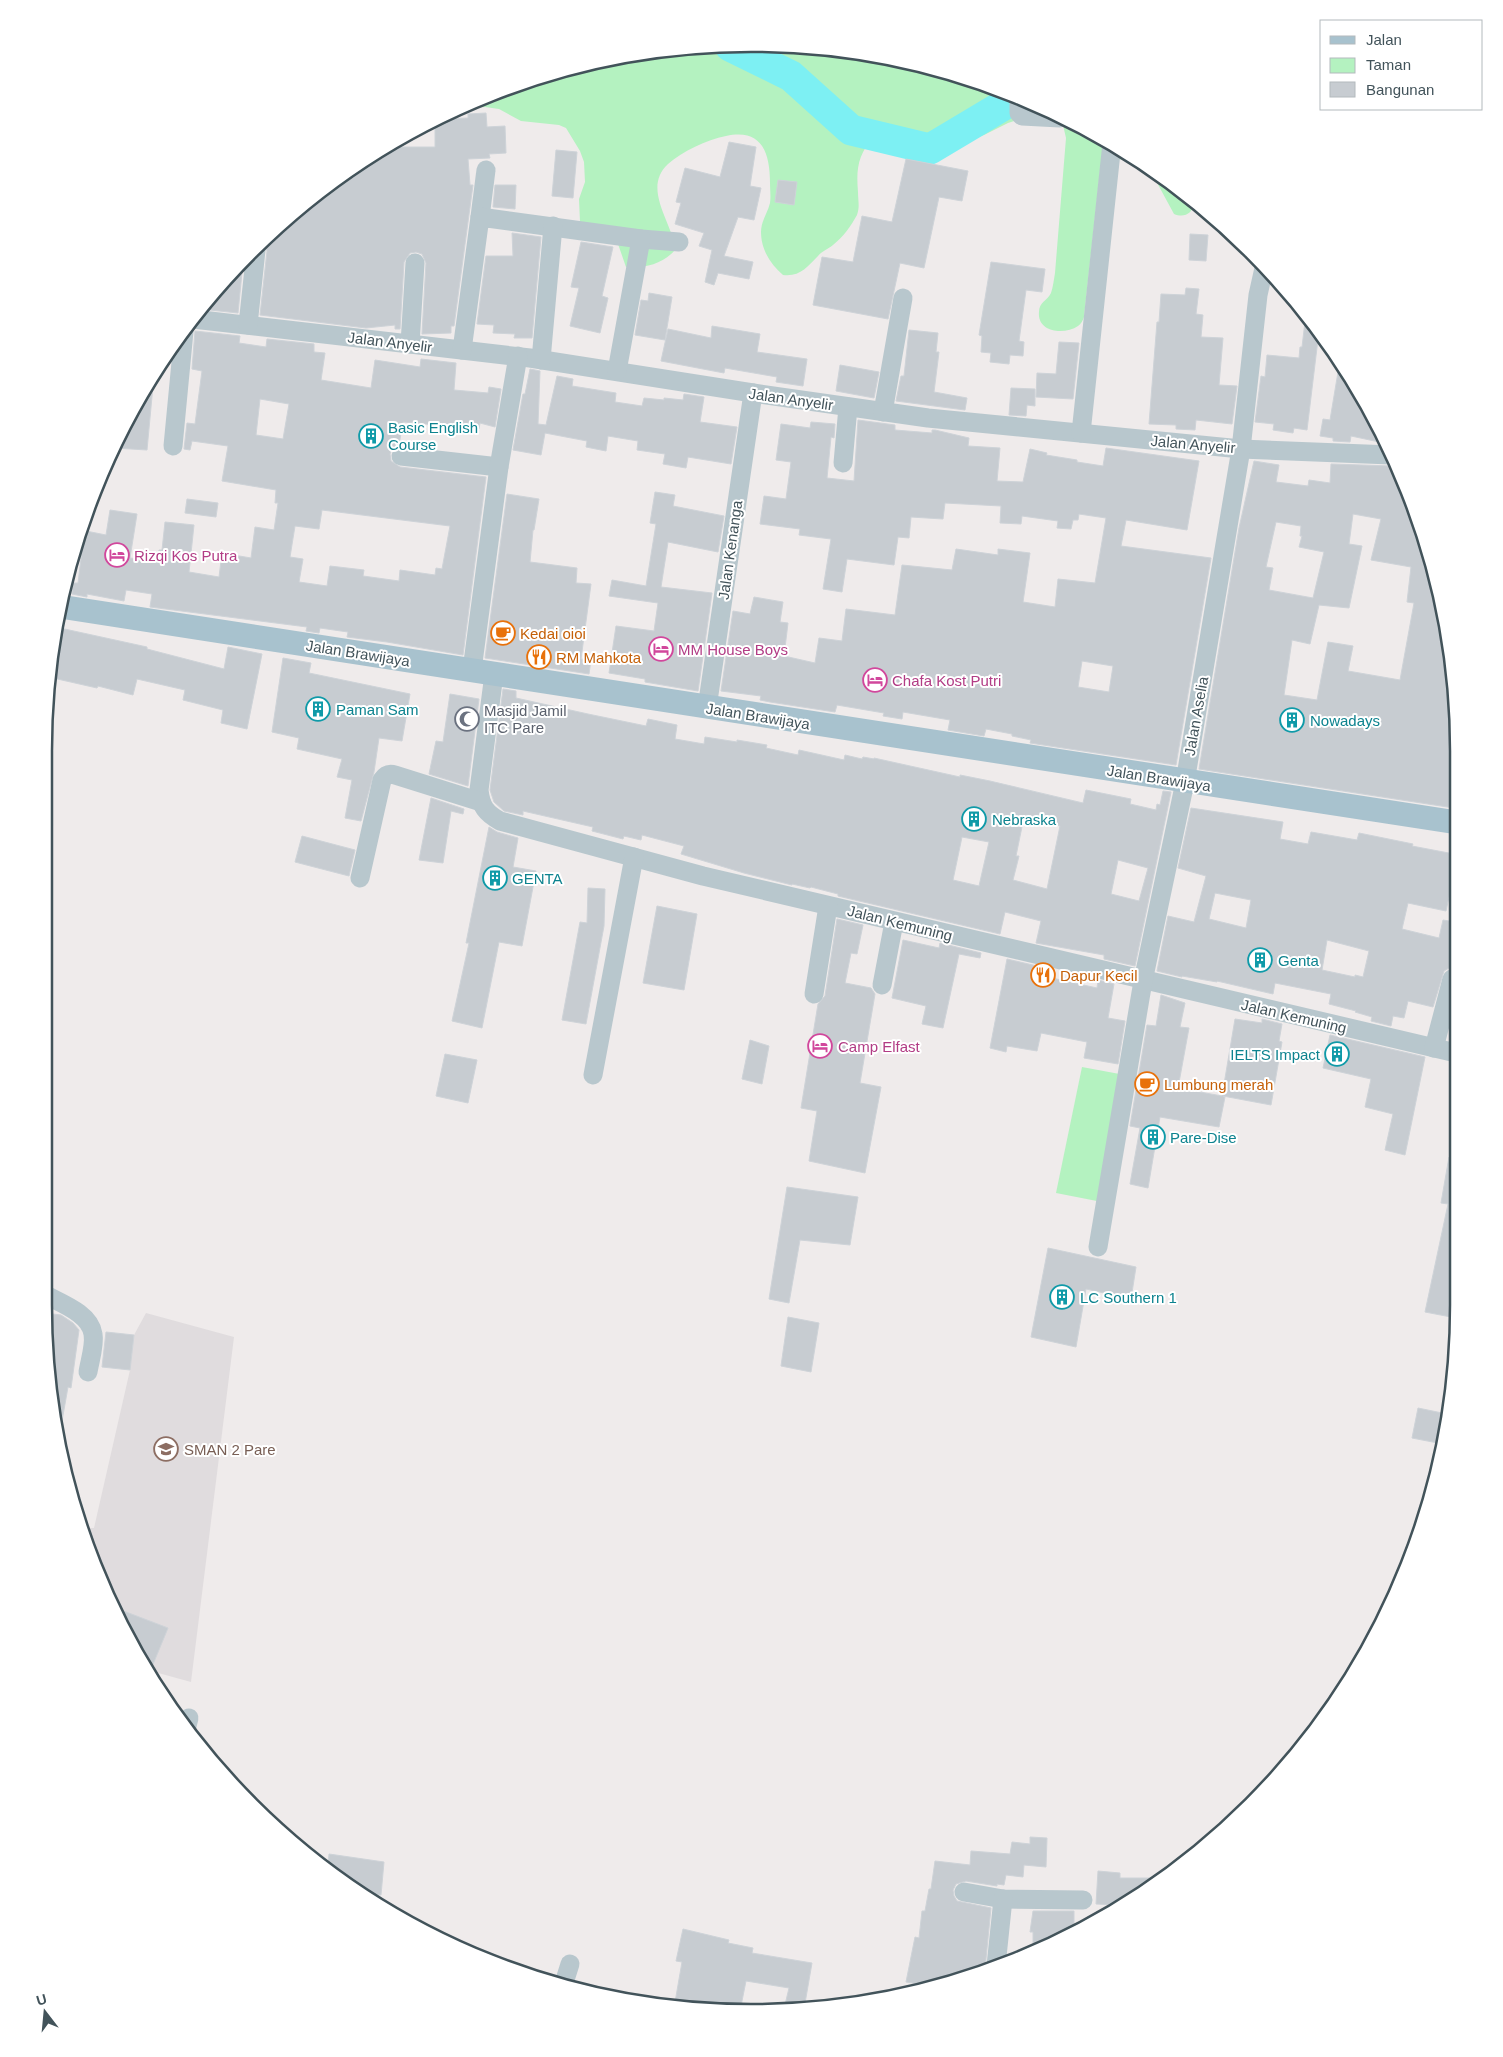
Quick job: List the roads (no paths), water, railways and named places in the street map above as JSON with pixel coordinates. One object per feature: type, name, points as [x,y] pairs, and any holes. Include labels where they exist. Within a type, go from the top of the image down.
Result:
[{"type":"main road","name":"Jalan Brawijaya","points":[[68,608],[1185,782],[1450,821]]},
{"type":"street","points":[[1019,106],[1019,113],[1022,116],[1044,117]]},
{"type":"street","points":[[1081,434],[1111,152]]},
{"type":"street","points":[[462,350],[486,170]]},
{"type":"street","points":[[480,217],[641,239],[679,242]]},
{"type":"street","points":[[541,360],[553,226]]},
{"type":"street","points":[[616,371],[641,239]]},
{"type":"street","points":[[248,325],[255,259]]},
{"type":"street","points":[[410,344],[415,263]]},
{"type":"street","name":"Jalan Aselia","points":[[1098,1247],[1143,981],[1185,782],[1241,449],[1258,295],[1262,275]]},
{"type":"street","points":[[883,412],[903,298]]},
{"type":"street","name":"Jalan Anyelir","points":[[202,320],[518,356],[883,412],[1081,434],[1241,449],[1384,455]]},
{"type":"street","points":[[173,446],[183,346]]},
{"type":"street","points":[[360,878],[382,780],[385,776],[395,775],[481,802],[479,790],[483,672],[499,467],[518,356]]},
{"type":"street","name":"Jalan Kenanga","points":[[707,708],[753,393]]},
{"type":"street","points":[[843,463],[848,407]]},
{"type":"street","points":[[401,456],[499,467]]},
{"type":"street","name":"Jalan Kemuning","points":[[481,802],[487,814],[500,822],[703,876],[1143,981],[1450,1052]]},
{"type":"street","points":[[592,1075],[634,857]]},
{"type":"street","points":[[814,994],[828,906]]},
{"type":"street","points":[[882,985],[894,922]]},
{"type":"street","points":[[1434,1048],[1450,987]]},
{"type":"street","points":[[52,1299],[83,1316],[91,1325],[94,1336],[88,1372]]},
{"type":"street","points":[[964,1892],[1003,1899],[1083,1900]]},
{"type":"street","points":[[997,1959],[1003,1899]]},
{"type":"street","points":[[565,1979],[570,1964]]},
{"type":"waterway","points":[[743,52],[791,76],[851,130],[930,149],[1008,102]]},
{"type":"place","name":"Basic English Course","points":[[371,436]]},
{"type":"place","name":"Rizqi Kos Putra","points":[[117,555]]},
{"type":"place","name":"Kedai oioi","points":[[503,633]]},
{"type":"place","name":"MM House Boys","points":[[661,649]]},
{"type":"place","name":"RM Mahkota","points":[[539,657]]},
{"type":"place","name":"Chafa Kost Putri","points":[[875,680]]},
{"type":"place","name":"Paman Sam","points":[[318,709]]},
{"type":"place","name":"Masjid Jamil ITC Pare","points":[[467,719]]},
{"type":"place","name":"Nowadays","points":[[1292,720]]},
{"type":"place","name":"Nebraska","points":[[974,819]]},
{"type":"place","name":"GENTA","points":[[495,878]]},
{"type":"place","name":"Genta","points":[[1260,960]]},
{"type":"place","name":"Dapur Kecil","points":[[1043,975]]},
{"type":"place","name":"Camp Elfast","points":[[820,1046]]},
{"type":"place","name":"IELTS Impact","points":[[1337,1054]]},
{"type":"place","name":"Lumbung merah","points":[[1147,1084]]},
{"type":"place","name":"Pare-Dise","points":[[1153,1137]]},
{"type":"place","name":"LC Southern 1","points":[[1062,1297]]},
{"type":"place","name":"SMAN 2 Pare","points":[[166,1449]]}]
